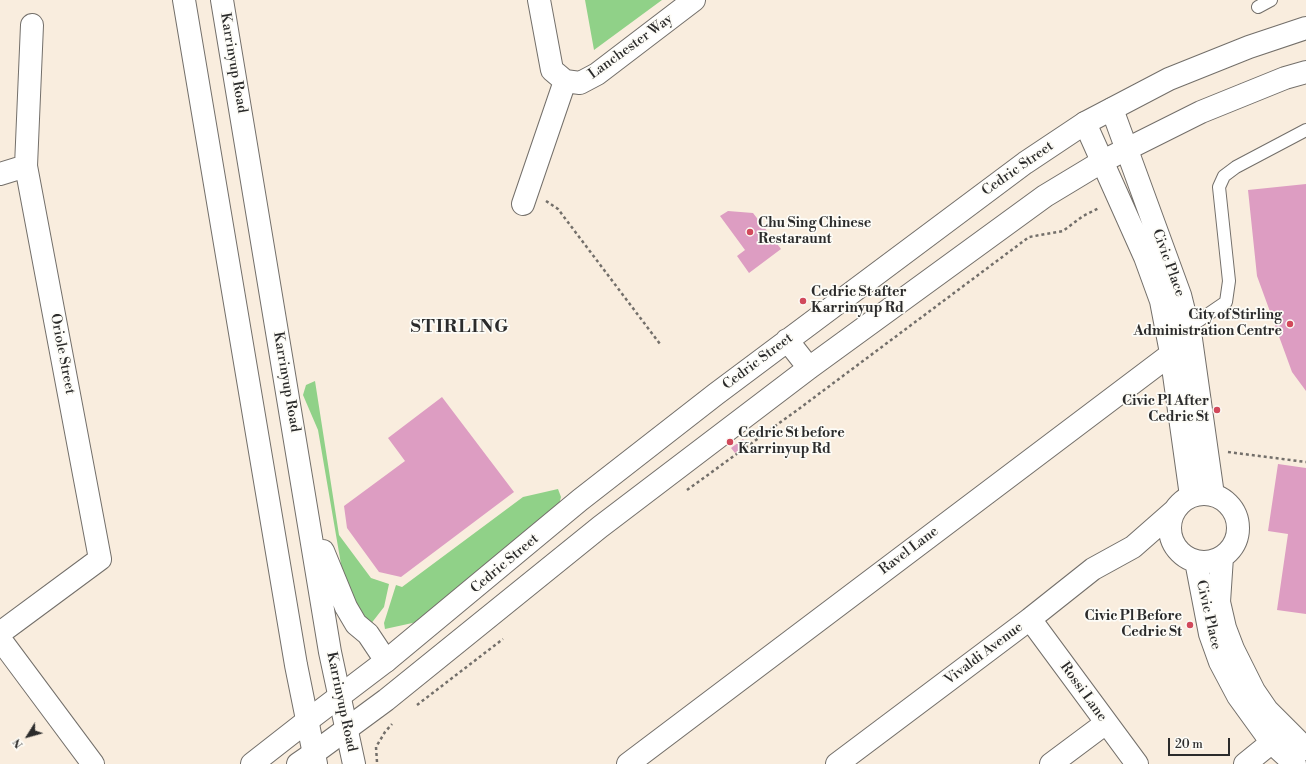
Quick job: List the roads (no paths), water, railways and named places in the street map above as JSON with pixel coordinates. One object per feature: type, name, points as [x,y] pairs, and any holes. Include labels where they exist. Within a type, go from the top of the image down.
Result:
[{"type":"main road","points":[[184,0],[292,641],[307,721],[309,760]]},
{"type":"main road","name":"Karrinyup Road","points":[[222,0],[339,696],[354,764]]},
{"type":"main road","points":[[525,196],[565,81],[552,70],[539,0]]},
{"type":"main road","name":"Lanchester Way","points":[[565,81],[580,83],[597,74],[694,0]]},
{"type":"main road","name":"Oriole Street","points":[[0,633],[100,559],[26,166],[32,25]]},
{"type":"main road","name":"Cedric Street","points":[[252,764],[386,661],[580,500],[787,340],[1012,172],[1085,123],[1169,79],[1249,47],[1306,28]]},
{"type":"main road","points":[[309,760],[347,728],[386,700],[600,527],[809,368],[1045,196],[1127,148],[1201,112],[1285,78],[1306,72]]},
{"type":"main road","name":"Civic Place","points":[[1112,109],[1127,148],[1140,190],[1180,295],[1189,333],[1213,495]]},
{"type":"main road","name":"Civic Place","points":[[1085,123],[1103,161],[1118,200],[1145,257],[1161,302],[1172,353],[1191,496]]},
{"type":"main road","points":[[0,174],[26,166]]},
{"type":"main road","name":"Ravel Lane","points":[[628,764],[1172,353],[1189,333]]},
{"type":"main road","points":[[787,340],[809,368]]},
{"type":"main road","points":[[1133,547],[1176,548],[1169,530],[1174,511],[1181,502],[1191,496],[1202,493],[1213,495],[1223,500],[1231,508],[1236,517],[1238,529],[1236,540],[1230,550],[1222,557]]},
{"type":"main road","points":[[580,500],[600,527]]},
{"type":"main road","points":[[306,502],[346,607],[356,624],[368,634],[386,661]]},
{"type":"main road","name":"Vivaldi Avenue","points":[[837,764],[1030,620],[1093,569],[1133,547],[1174,511]]},
{"type":"main road","name":"Civic Place","points":[[1176,548],[1182,554],[1196,561],[1205,562],[1222,557],[1219,602],[1225,628],[1233,649],[1254,691],[1267,710],[1279,736],[1295,764]]},
{"type":"main road","name":"Civic Place","points":[[1196,561],[1210,634],[1220,662],[1238,696],[1279,736],[1306,749]]},
{"type":"main road","name":"Rossi Lane","points":[[1030,620],[1137,764]]},
{"type":"main road","points":[[0,638],[93,764]]},
{"type":"main road","points":[[1051,764],[1106,723]]},
{"type":"main road","points":[[1245,764],[1279,736]]},
{"type":"lane","points":[[1258,7],[1271,0]]},
{"type":"lane","points":[[1189,333],[1226,302],[1229,281],[1219,187],[1224,176],[1236,167],[1306,130]]},
{"type":"place","name":"Chu Sing Chinese Restaraunt","points":[[750,232]]},
{"type":"place","name":"Cedric St after Karrinyup Rd","points":[[803,301]]},
{"type":"place","name":"City of Stirling Administration Centre","points":[[1290,324]]},
{"type":"place","name":"Civic Pl After Cedric St","points":[[1217,410]]},
{"type":"place","name":"Cedric St before Karrinyup Rd","points":[[730,442]]},
{"type":"place","name":"Civic Pl Before Cedric St","points":[[1190,625]]},
{"type":"district","name":"STIRLING","points":[[460,328]]}]
